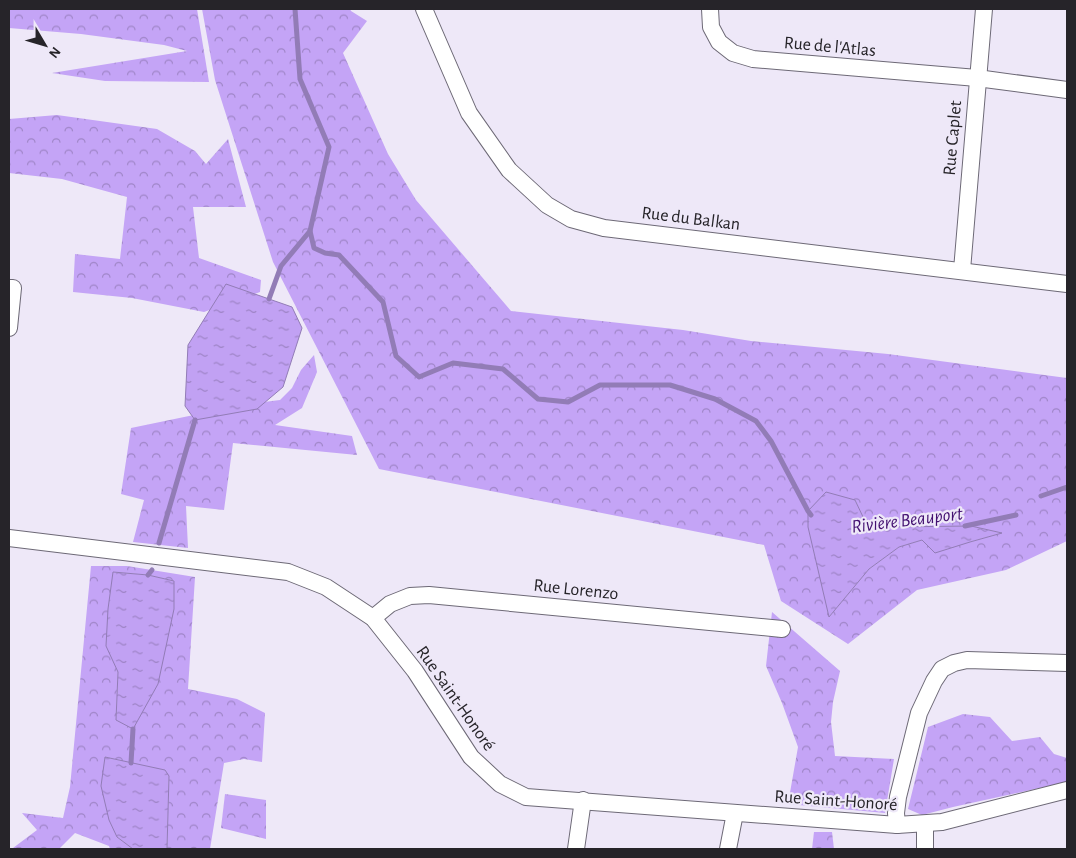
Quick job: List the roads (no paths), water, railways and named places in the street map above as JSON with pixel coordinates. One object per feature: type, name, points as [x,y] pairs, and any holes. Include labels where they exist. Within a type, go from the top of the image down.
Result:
[{"type":"street","name":"Rue du Balkan","points":[[424,9],[469,113],[509,170],[548,204],[572,219],[604,228],[1067,284]]},
{"type":"street","name":"Rue de l'Atlas","points":[[710,9],[711,27],[719,42],[733,53],[753,59],[977,78],[1067,90]]},
{"type":"street","name":"Rue Caplet","points":[[962,270],[984,9]]},
{"type":"street","points":[[9,328],[11,288]]},
{"type":"street","name":"Rue Saint-Honoré","points":[[9,538],[288,572],[326,588],[373,618],[415,671],[471,757],[500,784],[526,797],[897,825],[942,822],[1067,790]]},
{"type":"street","name":"Rue Lorenzo","points":[[373,618],[390,604],[410,596],[429,595],[782,630]]},
{"type":"street","points":[[897,825],[898,796],[919,713],[934,681],[942,669],[954,663],[967,660],[1067,663]]},
{"type":"street","points":[[576,849],[583,800]]},
{"type":"street","points":[[728,849],[735,813]]},
{"type":"street","points":[[925,824],[925,849]]},
{"type":"water","points":[[226,284],[292,307],[302,328],[283,387],[257,409],[195,420],[185,406],[188,345]]},
{"type":"water","points":[[826,492],[855,500],[864,519],[888,527],[971,526],[1002,533],[935,553],[922,540],[899,547],[869,569],[829,617],[808,527],[808,511]]},
{"type":"water","points":[[113,572],[148,575],[174,581],[174,609],[158,684],[133,729],[116,720],[118,672],[106,646]]},
{"type":"water","points":[[105,757],[165,770],[169,776],[167,849],[133,849],[117,837],[109,820],[101,786]]},
{"type":"waterway","name":"Rivière Beauport","points":[[295,9],[300,79],[329,147],[310,231],[314,248],[325,253],[339,255],[383,302],[396,356],[419,377],[453,363],[503,369],[538,399],[568,402],[600,385],[670,385],[715,399],[756,421],[771,441],[811,515]]},
{"type":"waterway","points":[[269,299],[281,266],[310,231]]},
{"type":"waterway","points":[[159,543],[195,420]]},
{"type":"waterway","name":"Rivière Beauport","points":[[1041,496],[1067,487]]},
{"type":"waterway","name":"Rivière Beauport","points":[[965,526],[1016,515]]},
{"type":"waterway","points":[[148,575],[152,570]]},
{"type":"waterway","points":[[131,763],[133,729]]}]
